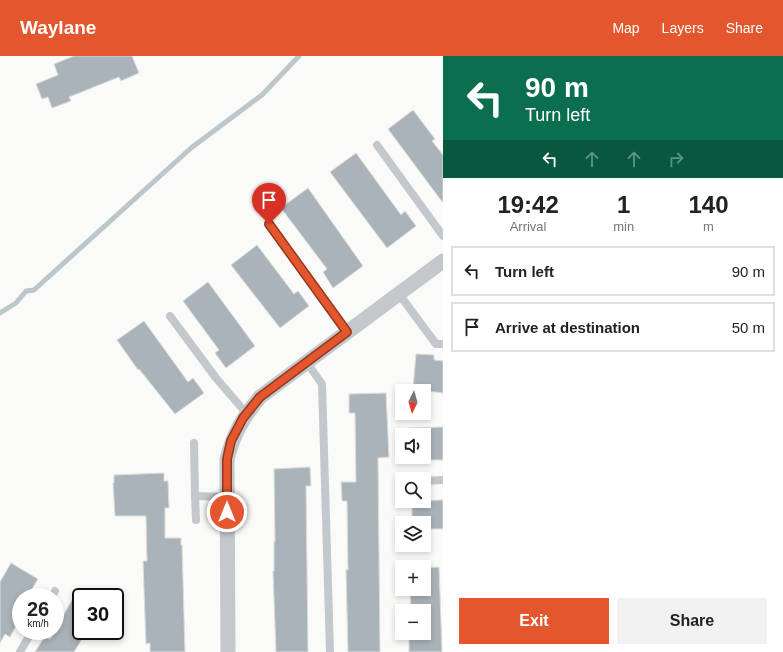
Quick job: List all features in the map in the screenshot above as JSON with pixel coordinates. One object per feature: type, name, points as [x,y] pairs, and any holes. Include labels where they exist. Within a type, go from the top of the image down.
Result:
[{"type":"street","points":[[228,652],[227,459],[231,441],[247,414],[260,397],[443,261]]},
{"type":"lane","points":[[378,145],[443,236]]},
{"type":"lane","points":[[269,224],[347,332]]},
{"type":"lane","points":[[399,294],[436,344],[443,344]]},
{"type":"lane","points":[[170,316],[216,378],[247,414]]},
{"type":"lane","points":[[307,362],[322,384],[330,652]]},
{"type":"lane","points":[[194,443],[196,520]]},
{"type":"lane","points":[[431,480],[443,480]]},
{"type":"lane","points":[[195,496],[227,496]]},
{"type":"lane","points":[[20,652],[27,640]]},
{"type":"building","points":[[74,56],[132,56],[139,73],[121,81],[119,77],[69,97],[71,101],[52,108],[48,97],[42,99],[36,84],[58,75],[54,64]]},
{"type":"building","points":[[413,110],[435,139],[432,141],[443,155],[443,203],[388,129]]},
{"type":"building","points":[[356,153],[401,215],[405,211],[416,226],[387,248],[330,172]]},
{"type":"building","points":[[308,188],[363,266],[333,288],[323,272],[327,269],[281,208]]},
{"type":"building","points":[[257,245],[294,294],[298,291],[309,306],[280,328],[231,265]]},
{"type":"building","points":[[208,282],[255,346],[226,368],[215,353],[219,350],[183,301]]},
{"type":"building","points":[[144,321],[188,382],[193,378],[204,393],[175,414],[139,369],[138,370],[117,340]]},
{"type":"building","points":[[416,354],[434,355],[434,360],[443,361],[443,393],[431,391],[431,384],[413,384]]},
{"type":"building","points":[[386,393],[389,457],[378,458],[380,652],[348,652],[346,570],[348,570],[347,501],[342,501],[341,482],[356,482],[355,413],[349,413],[349,394]]},
{"type":"building","points":[[443,427],[443,460],[431,460],[431,428],[409,428]]},
{"type":"building","points":[[310,467],[311,486],[306,486],[308,652],[276,652],[273,571],[275,541],[274,469]]},
{"type":"building","points":[[164,473],[164,481],[168,481],[169,508],[165,508],[165,538],[181,538],[182,545],[185,652],[150,652],[150,643],[146,644],[143,561],[147,561],[146,516],[115,516],[114,475]]},
{"type":"building","points":[[431,500],[443,500],[443,529],[431,529],[431,516],[412,516],[412,508],[431,508]]},
{"type":"building","points":[[11,563],[38,579],[32,588],[12,588],[12,633],[10,637],[5,634],[0,643],[0,582]]},
{"type":"building","points":[[439,567],[442,652],[409,652],[409,640],[431,640],[431,604],[411,604],[410,596],[431,596],[431,568]]},
{"type":"building","points":[[72,600],[72,640],[81,640],[74,652],[35,652],[42,640],[64,640],[64,614]]},
{"type":"waterway","points":[[0,313],[16,303],[26,291],[34,290],[191,148],[262,95],[299,56]]},
{"type":"route","points":[[227,512],[227,459],[231,441],[243,418],[260,397],[347,332],[269,224]]}]
